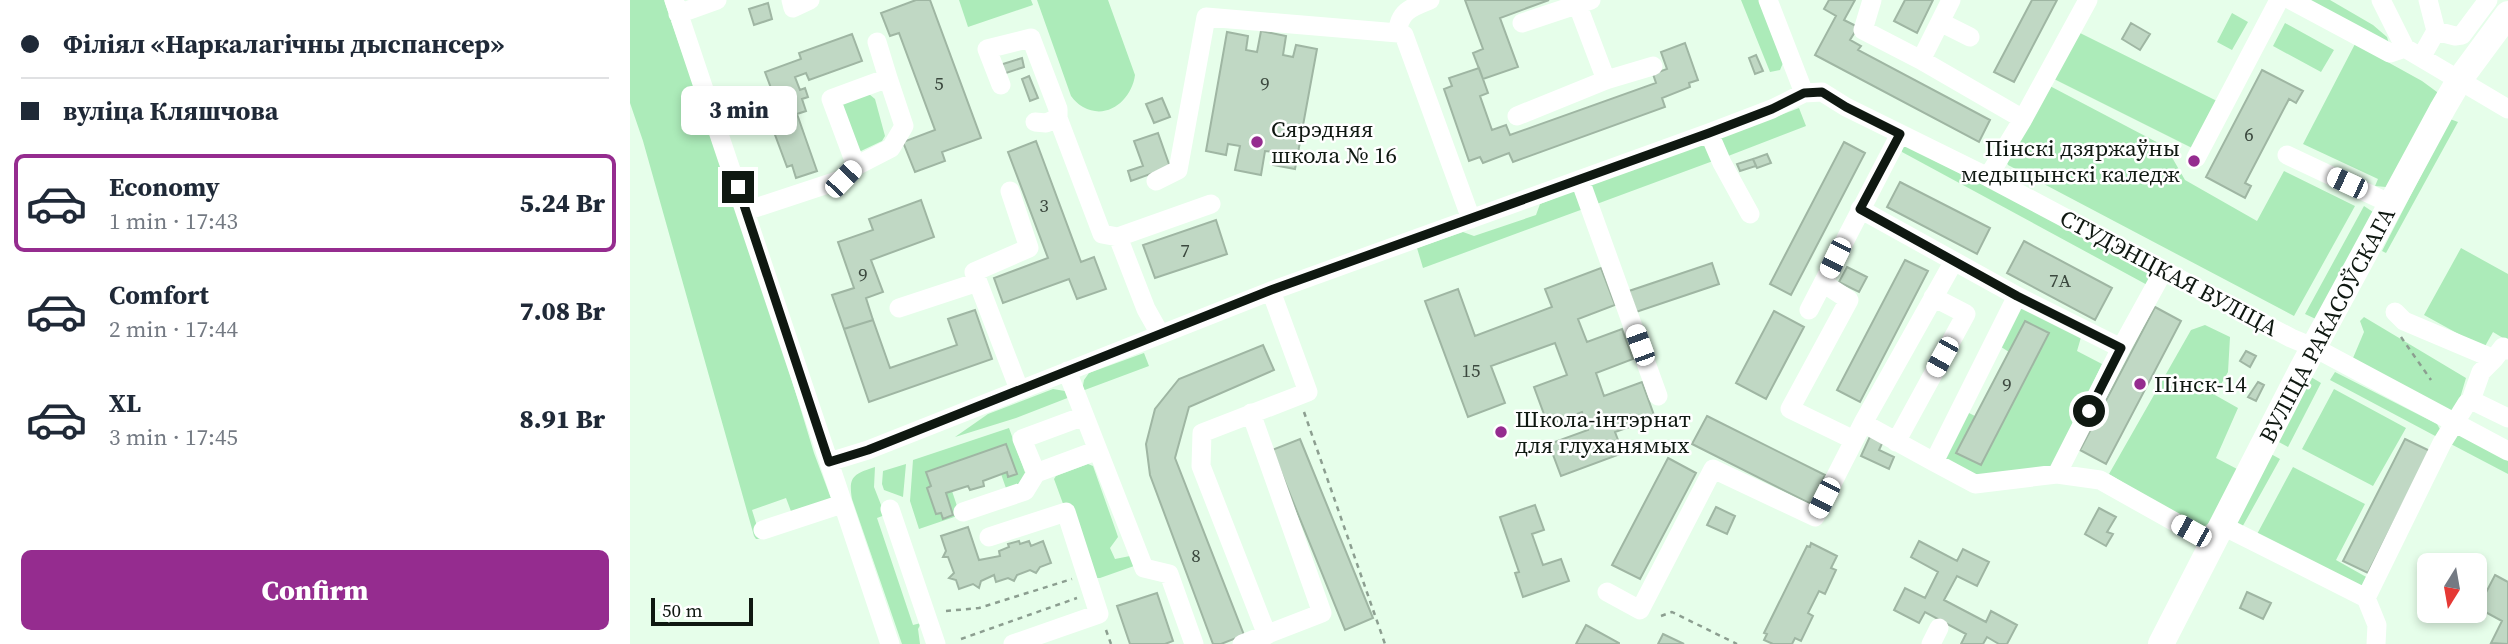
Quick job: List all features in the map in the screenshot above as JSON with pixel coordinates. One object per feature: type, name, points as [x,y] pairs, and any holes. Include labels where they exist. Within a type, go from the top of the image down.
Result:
[{"type":"main road","name":"ВУЛІЦА РАКАСОЎСКАГА","points":[[2161,644],[2217,532],[2391,204],[2460,79],[2508,14]]},
{"type":"street","points":[[716,0],[676,7],[747,211],[890,644]]},
{"type":"street","points":[[791,0],[793,8],[810,0]]},
{"type":"street","points":[[1398,33],[1401,18],[1408,8],[1430,0]]},
{"type":"street","points":[[829,462],[868,450],[1271,290],[1772,109],[1804,93],[1768,0]]},
{"type":"street","points":[[1872,0],[1863,30],[1921,60],[2022,119]]},
{"type":"street","points":[[1921,60],[1951,0]]},
{"type":"street","points":[[1988,177],[2088,0]]},
{"type":"street","points":[[2196,158],[2279,0]]},
{"type":"street","points":[[2291,0],[2390,53],[2414,52],[2436,31]]},
{"type":"street","points":[[2381,0],[2414,52],[2508,109]]},
{"type":"street","points":[[2428,0],[2436,31]]},
{"type":"street","points":[[2436,31],[2462,35],[2488,0]]},
{"type":"street","points":[[1522,23],[1584,3],[1606,80]]},
{"type":"street","points":[[1156,181],[1178,170],[1206,17],[1398,33],[1404,35],[1471,219]]},
{"type":"street","points":[[1940,22],[1970,37]]},
{"type":"street","points":[[1001,85],[987,49],[1031,38],[1101,234],[1118,237],[1211,204]]},
{"type":"street","points":[[747,211],[843,179],[856,166],[891,148],[904,126],[877,42]]},
{"type":"street","points":[[1517,116],[1606,80],[1653,66]]},
{"type":"street","points":[[856,166],[831,99],[888,78]]},
{"type":"street","name":"СТУДЭНЦКАЯ ВУЛІЦА","points":[[1804,93],[1822,92],[1846,107],[1988,177],[2508,451]]},
{"type":"street","points":[[1035,121],[1046,123],[1058,118]]},
{"type":"street","points":[[1709,133],[1721,163],[1750,214]]},
{"type":"street","points":[[1810,310],[1900,134]]},
{"type":"street","points":[[2287,155],[2391,204]]},
{"type":"street","points":[[1580,180],[1658,396]]},
{"type":"street","points":[[1010,191],[1029,248],[974,272],[1019,389]]},
{"type":"street","points":[[1860,209],[2017,296],[2121,348]]},
{"type":"street","points":[[1118,237],[1146,309],[1160,334]]},
{"type":"street","points":[[1607,593],[1640,610],[1713,469],[1815,517],[1858,432],[1954,261]]},
{"type":"street","points":[[2057,474],[2164,270]]},
{"type":"street","points":[[899,308],[978,282]]},
{"type":"street","points":[[1823,283],[1849,300],[1790,409],[1896,442],[1975,484],[2057,474],[2100,480],[2191,531],[2217,532],[2366,598],[2377,625],[2376,644]]},
{"type":"street","points":[[1267,635],[1200,466],[1202,433],[1308,392],[1271,290]]},
{"type":"street","points":[[1934,462],[2017,296]]},
{"type":"street","points":[[1896,442],[1966,314],[1933,298]]},
{"type":"street","points":[[2366,598],[2442,443],[2471,400],[2481,372],[2501,354],[2404,321],[2395,312]]},
{"type":"street","points":[[1067,371],[1144,568],[1169,575],[1195,644]]},
{"type":"street","points":[[2471,400],[2508,418]]},
{"type":"street","points":[[1242,644],[1322,613],[1251,413]]},
{"type":"street","points":[[1036,473],[1023,439],[1084,416]]},
{"type":"street","points":[[963,512],[1025,491],[1036,473],[1098,450]]},
{"type":"street","points":[[763,530],[842,503]]},
{"type":"street","points":[[890,509],[936,644]]},
{"type":"street","points":[[989,537],[1066,512],[1099,614],[1013,644]]},
{"type":"path","points":[[2395,312],[2396,330],[2431,380]]},
{"type":"path","points":[[1298,396],[1385,644]]},
{"type":"path","points":[[946,611],[979,608],[1071,578],[1078,597],[961,639]]},
{"type":"path","points":[[1661,616],[1672,612],[1737,644]]},
{"type":"path","points":[[1106,630],[1111,644]]},
{"type":"green space","points":[[630,0],[664,0],[765,292],[814,453],[832,501],[792,514],[786,498],[752,510],[761,539],[754,536],[630,103]]},
{"type":"green space","points":[[959,0],[1031,0],[1033,5],[968,27]]},
{"type":"green space","points":[[1037,0],[1108,0],[1135,75],[1129,92],[1117,105],[1110,109],[1092,111],[1081,106],[1071,96]]},
{"type":"green space","points":[[1741,0],[1759,0],[1783,63],[1780,70],[1770,72]]},
{"type":"green space","points":[[2302,0],[2330,0],[2373,25],[2387,37],[2390,47]]},
{"type":"green space","points":[[2232,13],[2248,22],[2232,50],[2217,42]]},
{"type":"green space","points":[[2285,23],[2334,50],[2321,72],[2273,46]]},
{"type":"green space","points":[[2076,31],[2217,101],[2194,149],[2052,78]]},
{"type":"green space","points":[[2355,44],[2437,92],[2437,98],[2386,187],[2375,186],[2378,179],[2303,144]]},
{"type":"green space","points":[[2048,85],[2166,147],[2185,180],[2257,221],[2284,171],[2355,206],[2294,316],[2008,165],[2004,157]]},
{"type":"green space","points":[[869,94],[875,99],[885,136],[882,141],[861,151],[856,149],[841,101]]},
{"type":"green space","points":[[1799,108],[1806,126],[1723,158],[1719,138]]},
{"type":"green space","points":[[2450,119],[2458,122],[2386,253],[2382,251]]},
{"type":"green space","points":[[1706,142],[1713,161],[1594,205],[1587,186]]},
{"type":"green space","points":[[1905,143],[2151,273],[2151,287],[1902,152],[1900,147]]},
{"type":"green space","points":[[1578,189],[1586,208],[1423,268],[1417,248],[1463,232],[1474,236],[1536,215],[1540,204]]},
{"type":"green space","points":[[2364,206],[2373,212],[2320,321],[2305,314]]},
{"type":"green space","points":[[2461,248],[2508,274],[2508,341],[2493,332],[2484,348],[2424,315]]},
{"type":"green space","points":[[2020,306],[2082,334],[2077,351],[2102,364],[2053,468],[1974,476],[1942,461],[1963,410],[1975,416],[1956,452],[1981,465],[2049,334],[2025,321],[2009,352],[1998,345]]},
{"type":"green space","points":[[2364,317],[2466,378],[2455,415],[2353,358],[2364,332],[2360,321]]},
{"type":"green space","points":[[2205,325],[2230,337],[2228,372],[2215,395],[2238,408],[2216,458],[2239,470],[2211,521],[2205,526],[2197,527],[2109,474],[2191,330]]},
{"type":"green space","points":[[1144,353],[1149,366],[1082,391],[1084,380],[1089,373]]},
{"type":"green space","points":[[2335,372],[2437,424],[2441,431],[2439,438],[2330,380]]},
{"type":"green space","points":[[2311,377],[2321,383],[2288,447],[2277,441]]},
{"type":"green space","points":[[1053,389],[1065,391],[1070,397],[955,437],[988,414]]},
{"type":"green space","points":[[2334,389],[2406,428],[2373,486],[2302,449]]},
{"type":"green space","points":[[1009,428],[1028,481],[1007,491],[1001,474],[1007,472],[1009,477],[1017,474],[1006,444],[926,472],[936,514],[941,513],[943,519],[953,515],[946,493],[952,491],[960,515],[919,529],[910,501],[913,460]]},
{"type":"green space","points":[[2455,433],[2508,461],[2508,474],[2447,442]]},
{"type":"green space","points":[[2271,454],[2280,459],[2240,531],[2231,526]]},
{"type":"green space","points":[[906,464],[903,497],[884,490],[883,471]]},
{"type":"green space","points":[[1088,464],[1093,466],[1118,537],[1110,548],[1115,559],[1130,556],[1134,566],[1100,578],[1089,575],[1054,479]]},
{"type":"green space","points":[[875,467],[874,487],[885,515],[877,518],[913,625],[921,623],[918,629],[920,644],[902,644],[852,499],[851,485],[854,477]]},
{"type":"green space","points":[[2293,467],[2365,504],[2336,560],[2368,578],[2362,590],[2256,536]]},
{"type":"building","points":[[916,0],[930,0],[981,138],[942,152],[945,161],[915,172],[903,142],[935,130],[899,33],[890,36],[881,13]]},
{"type":"building","points":[[1465,0],[1549,0],[1500,18],[1518,67],[1483,79],[1473,53],[1483,49]]},
{"type":"building","points":[[1829,0],[1855,0],[1844,20],[1858,27],[1850,40],[1861,46],[1858,50],[1990,120],[1979,142],[1815,55],[1836,16],[1824,9]]},
{"type":"building","points":[[1905,0],[1933,0],[1917,33],[1894,21]]},
{"type":"building","points":[[2032,0],[2057,0],[2014,82],[1994,72]]},
{"type":"building","points":[[768,3],[772,19],[754,25],[749,9]]},
{"type":"building","points":[[2131,23],[2150,34],[2140,50],[2122,39]]},
{"type":"building","points":[[1261,31],[1286,36],[1283,55],[1293,57],[1296,45],[1317,49],[1295,169],[1273,165],[1275,152],[1265,151],[1261,175],[1235,170],[1240,146],[1228,144],[1226,155],[1206,151],[1227,32],[1248,36],[1246,50],[1257,52]]},
{"type":"building","points":[[852,34],[862,61],[809,80],[806,73],[795,77],[800,90],[805,88],[808,97],[802,99],[806,111],[797,114],[817,171],[796,178],[792,165],[787,167],[771,124],[783,120],[765,72],[801,59],[799,53]]},
{"type":"building","points":[[1685,43],[1698,80],[1689,83],[1690,87],[1662,98],[1665,107],[1513,162],[1509,153],[1483,163],[1480,157],[1469,161],[1444,89],[1452,86],[1449,78],[1479,68],[1488,93],[1480,96],[1492,130],[1506,125],[1510,135],[1656,83],[1653,74],[1667,69],[1661,52]]},
{"type":"building","points":[[1756,55],[1763,71],[1755,74],[1749,58]]},
{"type":"building","points":[[1022,58],[1024,67],[1003,74],[1000,65]]},
{"type":"building","points":[[2262,70],[2303,91],[2296,103],[2289,99],[2245,183],[2251,186],[2245,198],[2206,177]]},
{"type":"building","points":[[1029,76],[1038,98],[1030,101],[1022,79]]},
{"type":"building","points":[[1162,98],[1170,117],[1154,123],[1146,104]]},
{"type":"building","points":[[1158,133],[1170,167],[1131,181],[1128,171],[1143,166],[1134,141]]},
{"type":"building","points":[[1036,141],[1081,262],[1094,257],[1106,289],[1077,299],[1069,279],[1003,303],[994,278],[1048,258],[1008,152]]},
{"type":"building","points":[[1844,142],[1865,153],[1791,295],[1770,284]]},
{"type":"building","points":[[1767,154],[1771,163],[1757,168],[1753,159]]},
{"type":"building","points":[[1753,159],[1756,166],[1740,171],[1737,164]]},
{"type":"building","points":[[1900,182],[1990,228],[1977,254],[1887,207]]},
{"type":"building","points":[[921,200],[934,237],[871,260],[883,292],[866,298],[873,320],[844,329],[832,295],[854,288],[838,242],[873,230],[869,219]]},
{"type":"building","points":[[1216,220],[1227,254],[1155,278],[1143,245]]},
{"type":"building","points":[[2024,241],[2112,288],[2095,320],[2007,273]]},
{"type":"building","points":[[1905,260],[1928,271],[1860,402],[1837,390]]},
{"type":"building","points":[[1712,263],[1719,284],[1636,312],[1629,291]]},
{"type":"building","points":[[1847,267],[1867,277],[1859,292],[1839,282]]},
{"type":"building","points":[[1601,268],[1615,305],[1578,319],[1587,342],[1622,329],[1633,359],[1596,373],[1604,396],[1642,382],[1655,418],[1615,432],[1623,453],[1561,476],[1549,444],[1588,430],[1582,412],[1548,425],[1534,387],[1567,375],[1555,343],[1491,366],[1505,403],[1468,417],[1425,301],[1458,289],[1475,336],[1552,307],[1545,289]]},
{"type":"building","points":[[2155,307],[2181,321],[2106,464],[2080,450]]},
{"type":"building","points":[[975,310],[992,359],[869,402],[844,329],[873,320],[890,368],[957,345],[948,319]]},
{"type":"building","points":[[1774,311],[1804,327],[1766,399],[1736,383]]},
{"type":"building","points":[[2025,321],[2049,333],[1981,465],[1956,453]]},
{"type":"building","points":[[1263,345],[1274,370],[1189,407],[1175,458],[1244,635],[1221,644],[1213,644],[1150,475],[1146,444],[1155,409],[1179,379]]},
{"type":"building","points":[[2246,351],[2256,356],[2250,367],[2240,361]]},
{"type":"building","points":[[2258,382],[2264,385],[2256,401],[2248,397]]},
{"type":"building","points":[[1707,416],[1825,475],[1811,504],[1692,444]]},
{"type":"building","points":[[1872,432],[1885,437],[1879,450],[1894,457],[1889,469],[1861,456]]},
{"type":"building","points":[[1300,439],[1373,618],[1345,630],[1272,450]]},
{"type":"building","points":[[2405,439],[2430,451],[2368,573],[2343,561]]},
{"type":"building","points":[[1006,444],[1017,474],[1008,477],[1007,472],[983,481],[984,486],[970,490],[968,486],[946,493],[953,515],[943,519],[941,513],[936,514],[927,488],[931,486],[926,472]]},
{"type":"building","points":[[1668,458],[1696,473],[1640,579],[1612,565]]},
{"type":"building","points":[[1535,505],[1544,530],[1532,534],[1543,565],[1561,559],[1569,581],[1523,597],[1515,573],[1519,572],[1500,517]]},
{"type":"building","points":[[1716,507],[1735,516],[1727,534],[1707,525]]},
{"type":"building","points":[[2099,508],[2116,517],[2107,532],[2113,534],[2106,546],[2085,534]]},
{"type":"building","points":[[968,527],[979,560],[1000,556],[999,551],[1009,547],[1008,544],[1029,541],[1031,546],[1043,541],[1051,563],[1040,567],[1036,573],[1030,570],[1017,575],[1014,581],[1008,578],[996,582],[994,575],[981,581],[979,588],[973,584],[959,589],[956,580],[949,578],[954,573],[948,557],[943,557],[946,551],[941,536]]},
{"type":"building","points":[[1919,541],[1957,561],[1963,549],[1989,562],[1977,586],[1957,576],[1944,600],[1986,622],[1991,611],[2017,625],[2007,644],[1999,644],[1987,637],[1983,644],[1961,644],[1966,634],[1925,612],[1919,623],[1894,610],[1905,588],[1925,598],[1938,572],[1911,557]]},
{"type":"building","points":[[1811,543],[1837,556],[1831,568],[1836,570],[1825,594],[1819,591],[1808,613],[1813,616],[1801,641],[1795,638],[1792,644],[1773,644],[1764,640],[1767,634],[1764,633],[1807,546],[1810,547]]},
{"type":"building","points":[[2495,575],[2508,582],[2508,644],[2491,643],[2502,621],[2487,613],[2487,591]]},
{"type":"building","points":[[2247,592],[2271,603],[2263,619],[2240,608]]},
{"type":"building","points":[[1157,593],[1173,641],[1165,644],[1130,644],[1117,606]]},
{"type":"building","points":[[1586,625],[1619,643],[1619,644],[1576,644]]},
{"type":"building","points":[[1663,634],[1684,644],[1658,644]]},
{"type":"place","name":"Сярэдняя школа № 16","points":[[1257,142]]},
{"type":"place","name":"Пінскі дзяржаўны медыцынскі каледж","points":[[2194,161]]},
{"type":"place","name":"Пінск-14","points":[[2140,384]]},
{"type":"place","name":"Школа-інтэрнат для глуханямых","points":[[1501,432]]},
{"type":"route","points":[[738,187],[829,462],[868,450],[1271,290],[1709,133],[1772,109],[1804,93],[1822,92],[1900,134],[1860,209],[2017,296],[2121,348],[2089,411]]}]
